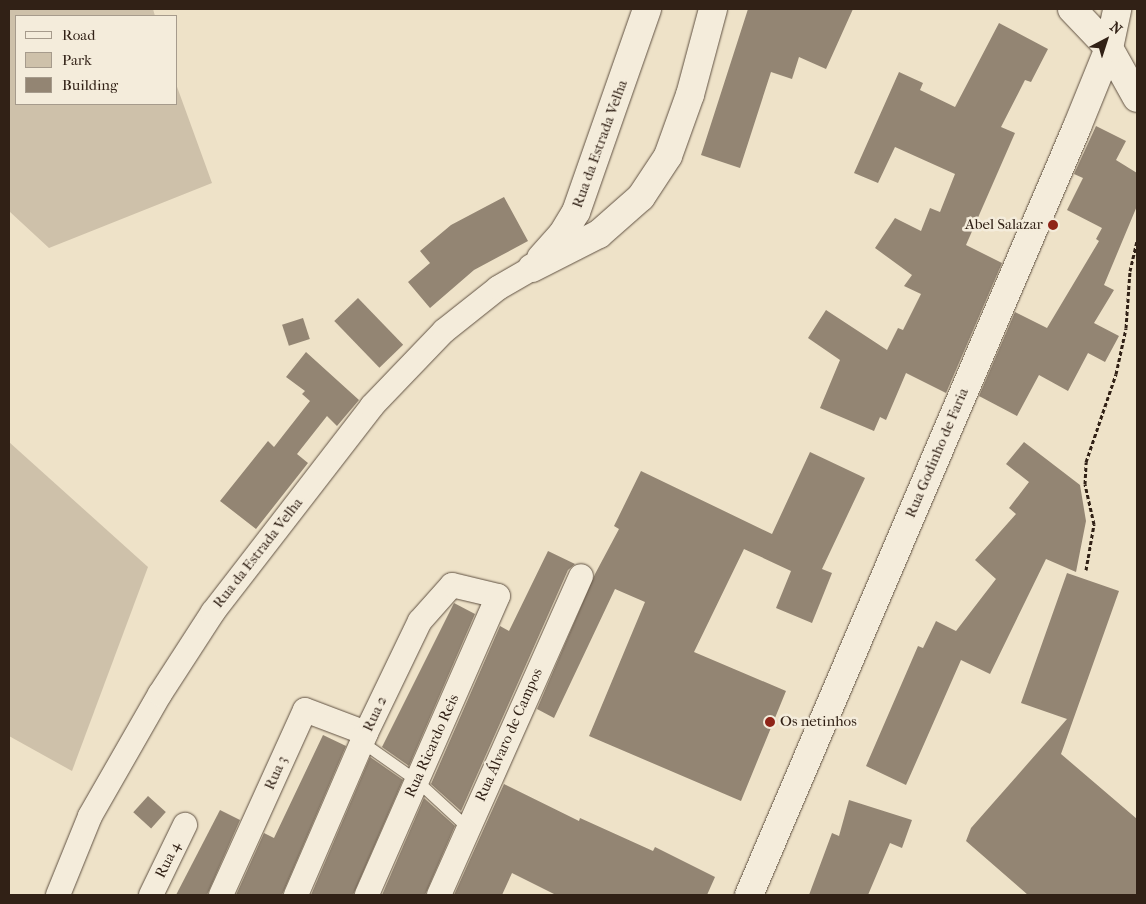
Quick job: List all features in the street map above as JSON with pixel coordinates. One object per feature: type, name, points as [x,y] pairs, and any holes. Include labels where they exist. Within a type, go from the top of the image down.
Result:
[{"type":"main road","name":"Rua da Estrada Velha","points":[[532,268],[562,235],[576,212],[647,9]]},
{"type":"main road","name":"Rua da Estrada Velha","points":[[532,268],[598,234],[641,197],[668,156],[690,95],[713,9]]},
{"type":"main road","points":[[1072,9],[1109,48],[1137,98]]},
{"type":"main road","name":"Rua Godinho de Faria","points":[[749,895],[846,674],[1109,48],[1117,9]]},
{"type":"street","name":"Rua da Estrada Velha","points":[[58,895],[90,816],[160,694],[213,612],[372,406],[444,331],[498,288],[532,268]]},
{"type":"street","name":"Rua Álvaro de Campos","points":[[438,895],[581,576]]},
{"type":"street","name":"Rua 2","points":[[296,895],[364,738],[420,621],[452,585],[498,596]]},
{"type":"street","name":"Rua Ricardo Reis","points":[[366,895],[498,596]]},
{"type":"street","name":"Rua 3","points":[[221,895],[305,710],[364,738]]},
{"type":"street","name":"Rua 4","points":[[151,895],[185,825]]},
{"type":"lane","points":[[364,738],[416,780],[468,828]]},
{"type":"path","points":[[1086,570],[1094,524],[1085,484],[1086,462],[1116,374],[1126,328],[1130,271],[1137,241]]},
{"type":"green space","points":[[9,9],[153,9],[155,15],[15,15],[15,105],[178,105],[178,90],[212,183],[49,248],[9,211]]},
{"type":"green space","points":[[9,442],[148,567],[72,771],[9,736]]},
{"type":"building","points":[[748,9],[853,9],[826,69],[799,57],[792,79],[771,72],[740,168],[701,155]]},
{"type":"building","points":[[999,23],[1048,49],[1031,82],[1025,80],[1001,127],[1015,133],[966,245],[1002,263],[946,393],[906,373],[886,420],[880,417],[874,431],[820,408],[840,360],[808,338],[826,310],[887,350],[898,328],[903,330],[921,294],[904,286],[912,275],[875,248],[895,218],[921,231],[930,208],[940,212],[955,174],[895,147],[878,183],[854,173],[899,72],[923,83],[920,90],[955,107]]},
{"type":"building","points":[[1096,126],[1126,141],[1116,160],[1137,173],[1137,206],[1104,285],[1114,290],[1094,323],[1119,336],[1105,362],[1088,353],[1068,391],[1039,375],[1017,416],[979,396],[1015,312],[1047,328],[1099,241],[1096,239],[1102,228],[1067,210],[1083,178],[1074,174]]},
{"type":"building","points":[[504,197],[528,241],[474,270],[430,308],[408,282],[430,263],[420,251],[451,225]]},
{"type":"building","points":[[358,298],[403,345],[379,368],[334,321]]},
{"type":"building","points":[[303,318],[310,339],[289,346],[282,325]]},
{"type":"building","points":[[306,352],[359,400],[337,426],[327,416],[297,454],[308,463],[256,529],[220,501],[268,441],[274,447],[310,401],[302,394],[305,391],[286,377]]},
{"type":"building","points":[[1024,442],[1080,485],[1086,521],[1076,572],[1046,559],[990,674],[961,660],[906,785],[866,766],[918,646],[923,648],[936,621],[956,631],[996,579],[975,560],[1016,514],[1009,508],[1029,482],[1006,464]]},
{"type":"building","points":[[810,452],[865,478],[822,569],[832,573],[812,623],[776,608],[791,571],[744,549],[694,652],[786,691],[741,801],[589,736],[645,602],[615,589],[554,718],[537,709],[595,574],[619,529],[614,526],[641,471],[772,534]]},
{"type":"building","points":[[548,551],[575,564],[568,570],[461,811],[431,784],[500,626],[509,631]]},
{"type":"building","points":[[1067,573],[1119,591],[1061,754],[1137,819],[1137,895],[1028,895],[966,841],[971,828],[1067,719],[1021,703]]},
{"type":"building","points":[[454,603],[475,614],[409,766],[382,747]]},
{"type":"building","points":[[323,735],[346,746],[282,895],[236,895],[264,833],[274,838]]},
{"type":"building","points":[[370,757],[403,780],[353,895],[311,895]]},
{"type":"building","points":[[504,784],[579,821],[580,818],[653,851],[655,847],[715,877],[707,895],[556,895],[512,873],[502,895],[454,895]]},
{"type":"building","points":[[148,796],[166,812],[151,828],[133,812]]},
{"type":"building","points":[[424,798],[455,826],[425,895],[382,895]]},
{"type":"building","points":[[849,800],[912,820],[902,848],[890,843],[868,895],[809,895],[832,833],[839,836]]},
{"type":"building","points":[[220,810],[240,820],[207,895],[176,895]]},
{"type":"place","name":"Abel Salazar","points":[[1053,225]]},
{"type":"place","name":"Os netinhos","points":[[770,722]]}]
